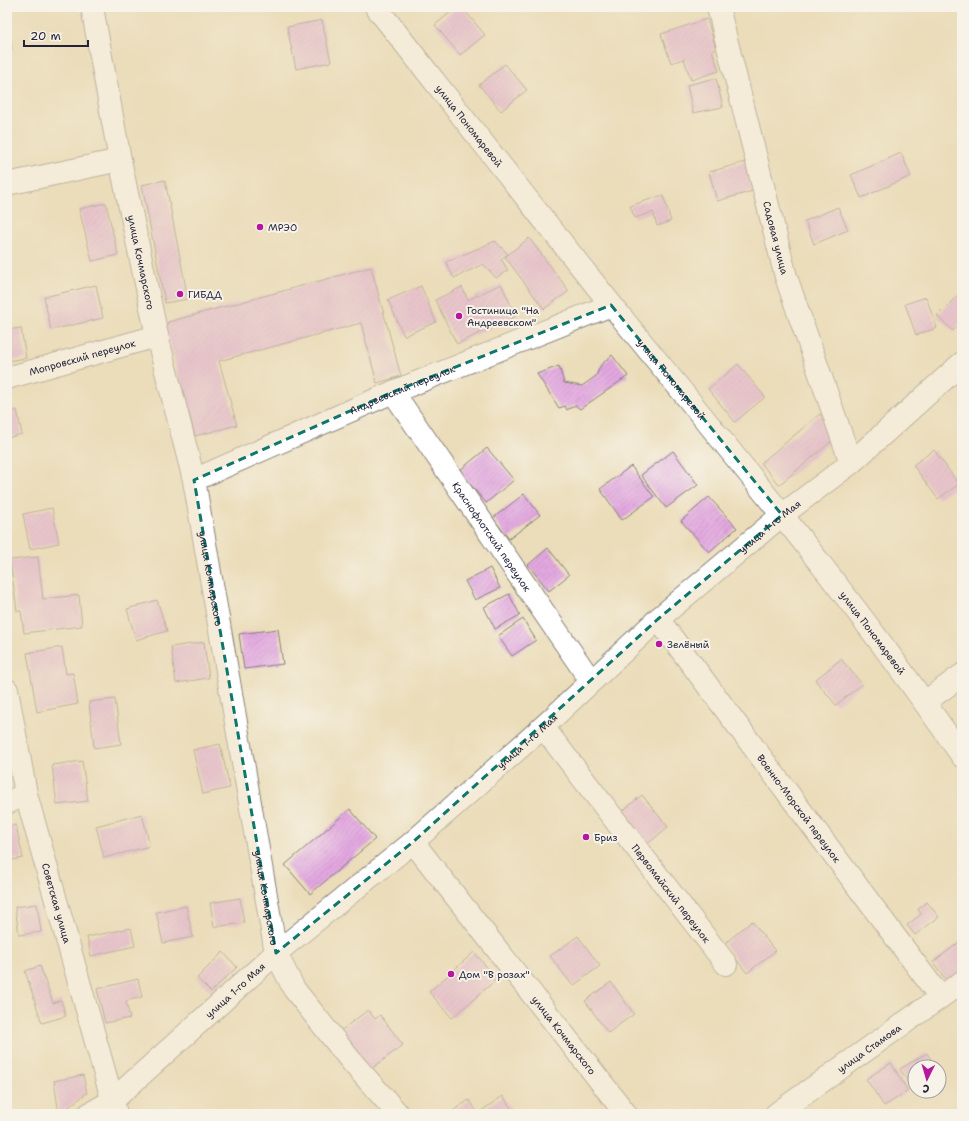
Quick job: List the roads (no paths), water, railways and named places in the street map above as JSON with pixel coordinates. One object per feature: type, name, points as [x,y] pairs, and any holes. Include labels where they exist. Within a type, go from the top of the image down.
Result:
[{"type":"street","name":"улица Кочмарского","points":[[92,7],[120,160],[157,336],[194,480],[276,953],[294,989],[352,1062],[398,1114]]},
{"type":"street","name":"улица Пономаревой","points":[[376,7],[611,305],[782,515],[925,702],[962,756]]},
{"type":"street","name":"Садовая улица","points":[[718,7],[786,277],[850,463]]},
{"type":"street","points":[[7,184],[120,160]]},
{"type":"street","name":"Андреевский переулок","points":[[194,480],[393,392],[611,305]]},
{"type":"street","name":"Мопровский переулок","points":[[7,378],[157,336]]},
{"type":"street","name":"улица 1-го Мая","points":[[89,1114],[114,1108],[276,953],[413,842],[543,727],[658,620],[782,515],[850,463],[962,363]]},
{"type":"street","name":"Краснофлотский переулок","points":[[393,392],[591,681]]},
{"type":"street","name":"Военно-Морской переулок","points":[[658,620],[940,997]]},
{"type":"street","points":[[925,702],[962,674]]},
{"type":"street","name":"Советская улица","points":[[7,690],[26,794],[114,1108]]},
{"type":"street","name":"Первомайский переулок","points":[[543,727],[726,964]]},
{"type":"street","points":[[7,803],[26,794]]},
{"type":"street","name":"улица Кочмарского","points":[[413,842],[626,1114]]},
{"type":"street","name":"улица Стамова","points":[[776,1114],[962,982]]},
{"type":"place","name":"МРЭО","points":[[260,227]]},
{"type":"place","name":"ГИБДД","points":[[180,294]]},
{"type":"place","name":"Гостиница \"На Андреевском\"","points":[[459,316]]},
{"type":"place","name":"Зелёный","points":[[659,644]]},
{"type":"place","name":"Бриз","points":[[586,837]]},
{"type":"place","name":"Дом \"В розах\"","points":[[451,974]]}]
